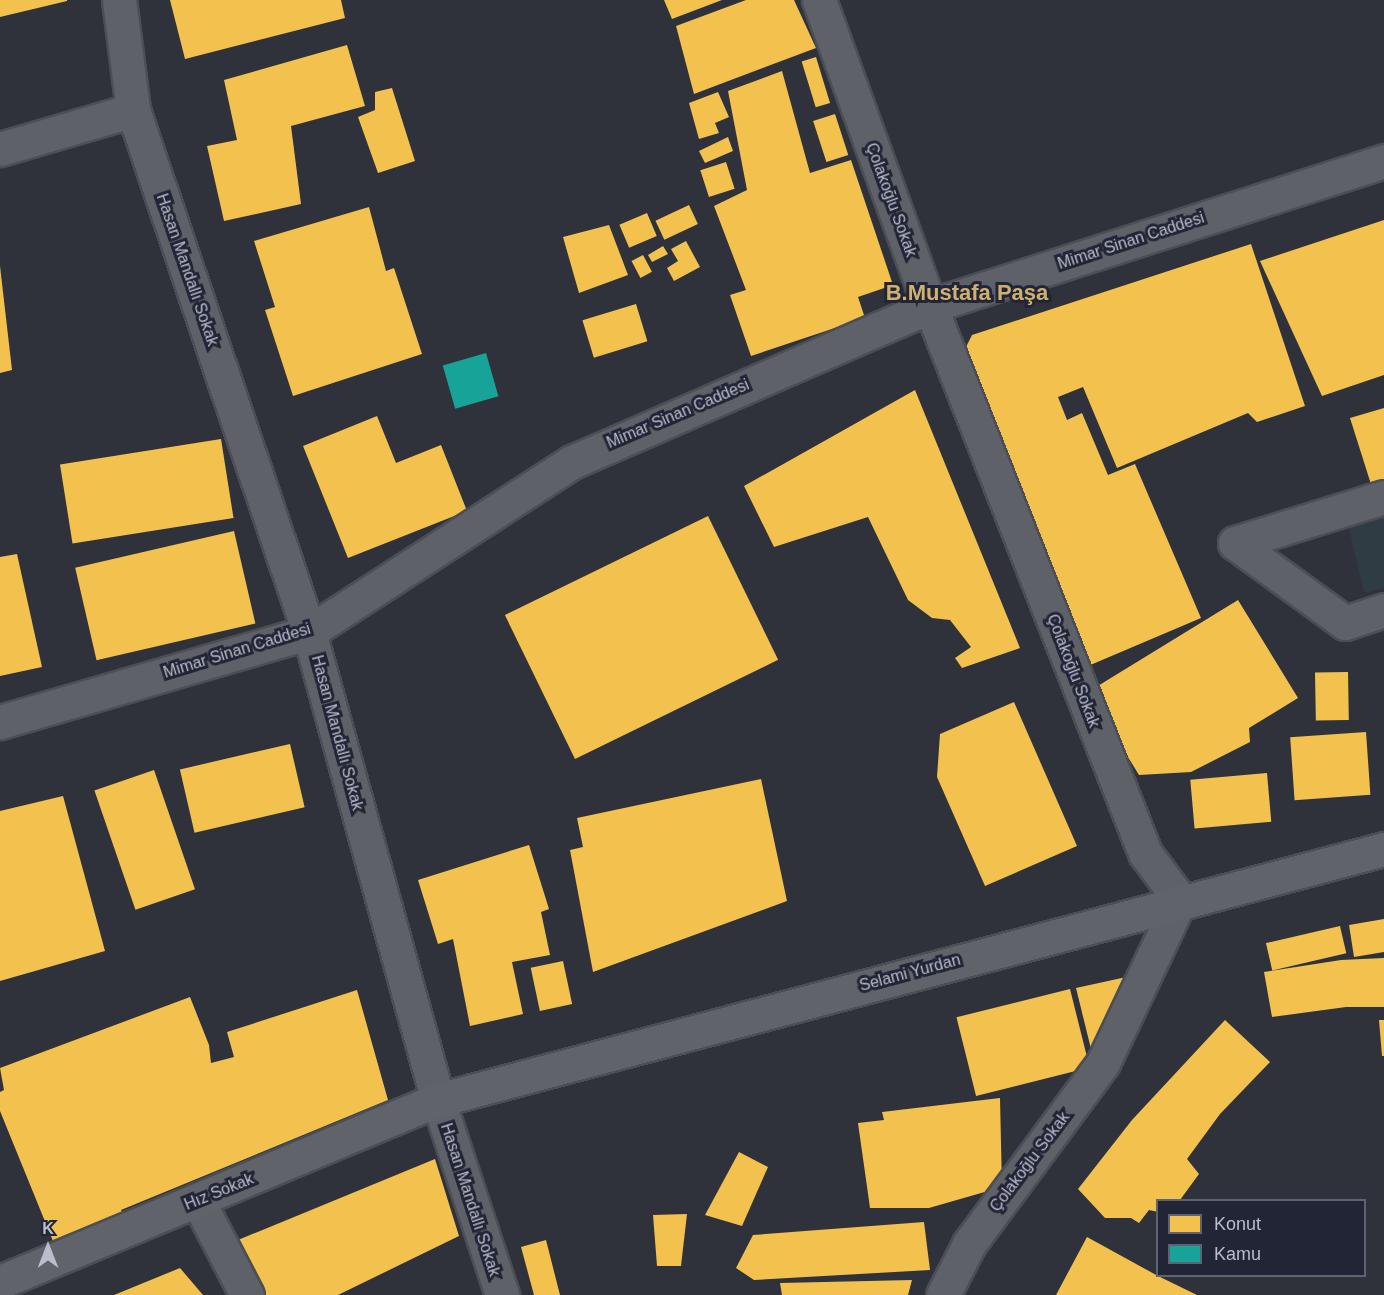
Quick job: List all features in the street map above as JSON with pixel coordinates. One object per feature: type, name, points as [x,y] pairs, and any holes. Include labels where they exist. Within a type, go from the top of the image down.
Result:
[{"type":"main road","name":"Selami Yurdan","points":[[438,1100],[1180,900],[1384,849]]},
{"type":"main road","name":"Hız Sokak","points":[[0,1281],[438,1100]]},
{"type":"street","name":"Hasan Mandallı Sokak","points":[[119,0],[133,110],[309,632],[438,1100],[502,1295]]},
{"type":"street","name":"Çolakoğlu Sokak","points":[[819,0],[930,306],[1145,853],[1180,900],[1103,1063],[969,1244],[944,1295]]},
{"type":"street","points":[[0,149],[133,110]]},
{"type":"street","name":"Mimar Sinan Caddesi","points":[[0,722],[309,632],[572,462],[930,306],[1384,161]]},
{"type":"street","points":[[1384,497],[1235,543],[1345,623],[1384,610]]},
{"type":"street","points":[[198,1201],[247,1295]]},
{"type":"shaded area","points":[[1384,510],[1384,588],[1364,593],[1347,520]]},
{"type":"building: Konut","points":[[0,0],[67,0],[67,1],[0,17]]},
{"type":"building: Konut","points":[[170,0],[341,0],[345,18],[185,59]]},
{"type":"building: Konut","points":[[664,0],[722,0],[672,19]]},
{"type":"building: Konut","points":[[746,0],[794,0],[816,48],[694,94],[676,26]]},
{"type":"building: Konut","points":[[347,45],[365,106],[291,126],[301,204],[224,221],[207,146],[237,140],[224,80]]},
{"type":"building: Konut","points":[[816,57],[830,103],[816,107],[802,61]]},
{"type":"building: Konut","points":[[782,71],[810,173],[851,160],[893,285],[858,297],[865,318],[751,356],[730,295],[746,290],[714,206],[747,190],[728,91]]},
{"type":"building: Konut","points":[[392,88],[415,161],[378,173],[358,117],[375,110],[375,92]]},
{"type":"building: Konut","points":[[718,92],[729,117],[715,123],[719,133],[699,139],[689,103]]},
{"type":"building: Konut","points":[[835,114],[848,155],[826,162],[813,121]]},
{"type":"building: Konut","points":[[728,137],[733,151],[705,163],[699,151]]},
{"type":"building: Konut","points":[[726,162],[735,189],[709,197],[700,170]]},
{"type":"building: Konut","points":[[689,205],[698,224],[664,240],[655,221]]},
{"type":"building: Konut","points":[[369,207],[386,271],[394,268],[422,354],[293,396],[265,310],[275,307],[254,241]]},
{"type":"building: Konut","points":[[647,213],[657,236],[629,248],[619,225]]},
{"type":"building: Konut","points":[[1384,220],[1384,375],[1322,396],[1260,261]]},
{"type":"building: Konut","points":[[609,225],[628,275],[579,293],[563,237]]},
{"type":"building: Konut","points":[[686,241],[700,267],[674,281],[667,268],[678,261],[671,249]]},
{"type":"building: Konut","points":[[1251,244],[1305,406],[1257,422],[1248,413],[1117,468],[1083,387],[1058,397],[1067,420],[1082,413],[1108,475],[1135,464],[1201,618],[1088,666],[959,361],[972,335]]},
{"type":"building: Konut","points":[[663,246],[668,254],[652,262],[648,255]]},
{"type":"building: Konut","points":[[643,255],[652,272],[640,278],[632,261]]},
{"type":"building: Konut","points":[[0,266],[12,370],[0,373]]},
{"type":"building: Konut","points":[[636,304],[647,341],[594,358],[582,320]]},
{"type":"building: Konut","points":[[915,390],[1020,648],[962,668],[955,658],[971,647],[950,620],[932,618],[908,600],[868,517],[774,547],[744,486]]},
{"type":"building: Konut","points":[[1384,408],[1384,497],[1376,500],[1350,418]]},
{"type":"building: Konut","points":[[377,416],[396,463],[441,445],[467,511],[348,558],[303,446]]},
{"type":"building: Konut","points":[[221,439],[234,518],[73,544],[60,464]]},
{"type":"building: Konut","points":[[708,516],[778,660],[575,759],[505,615]]},
{"type":"building: Konut","points":[[234,531],[255,624],[97,660],[75,568]]},
{"type":"building: Konut","points":[[17,554],[42,667],[0,676],[0,557]]},
{"type":"building: Konut","points":[[1238,600],[1298,698],[1249,728],[1250,742],[1191,772],[1139,775],[1088,692]]},
{"type":"building: Konut","points":[[1348,672],[1349,720],[1316,721],[1315,673]]},
{"type":"building: Konut","points":[[1014,702],[1077,846],[985,886],[937,777],[940,734]]},
{"type":"building: Konut","points":[[1366,732],[1370,795],[1295,800],[1290,737]]},
{"type":"building: Konut","points":[[290,744],[305,807],[195,833],[180,769]]},
{"type":"building: Konut","points":[[154,770],[195,889],[135,910],[94,791]]},
{"type":"building: Konut","points":[[1267,773],[1271,822],[1195,829],[1190,780]]},
{"type":"building: Konut","points":[[761,779],[787,901],[593,972],[570,850],[583,847],[577,818]]},
{"type":"building: Konut","points":[[63,796],[105,951],[0,981],[0,811]]},
{"type":"building: Konut","points":[[529,845],[549,909],[541,912],[550,955],[512,962],[523,1014],[470,1026],[453,939],[438,944],[418,880]]},
{"type":"building: Konut","points":[[1384,919],[1384,952],[1354,957],[1349,925]]},
{"type":"building: Konut","points":[[1340,926],[1346,953],[1272,970],[1266,943]]},
{"type":"building: Konut","points":[[1384,958],[1384,1007],[1346,1007],[1272,1017],[1264,972],[1341,960]]},
{"type":"building: Konut","points":[[563,961],[572,1004],[540,1011],[531,968]]},
{"type":"building: Konut","points":[[1140,974],[1092,1053],[1076,988]]},
{"type":"building: Konut","points":[[1070,989],[1090,1068],[976,1096],[956,1017]]},
{"type":"building: Konut","points":[[357,990],[388,1100],[121,1210],[125,1218],[55,1246],[0,1111],[0,1092],[4,1090],[0,1068],[190,997],[209,1045],[211,1063],[234,1057],[227,1032]]},
{"type":"building: Konut","points":[[1225,1020],[1270,1062],[1220,1114],[1187,1159],[1199,1174],[1181,1199],[1156,1199],[1156,1212],[1149,1210],[1139,1223],[1131,1218],[1105,1218],[1078,1189],[1132,1120]]},
{"type":"building: Konut","points":[[1379,1020],[1384,1020],[1384,1056],[1382,1056]]},
{"type":"building: Konut","points":[[1000,1098],[1002,1187],[929,1208],[870,1208],[858,1123],[884,1120],[882,1112]]},
{"type":"building: Konut","points":[[739,1152],[768,1167],[742,1226],[705,1215]]},
{"type":"building: Konut","points":[[435,1159],[459,1236],[338,1295],[261,1295],[238,1240]]},
{"type":"building: Konut","points":[[687,1214],[681,1266],[657,1266],[653,1215]]},
{"type":"building: Konut","points":[[924,1222],[930,1270],[754,1280],[736,1268],[753,1235]]},
{"type":"building: Konut","points":[[1087,1237],[1156,1275],[1156,1277],[1197,1295],[1056,1295]]},
{"type":"building: Konut","points":[[546,1240],[560,1295],[534,1295],[521,1247]]},
{"type":"building: Konut","points":[[180,1268],[203,1295],[114,1295]]},
{"type":"building: Konut","points":[[912,1280],[908,1295],[782,1295],[780,1283]]},
{"type":"building: Kamu","points":[[486,353],[498,396],[455,409],[443,365]]},
{"type":"district","name":"B.Mustafa Paşa","points":[[967,293]]}]
